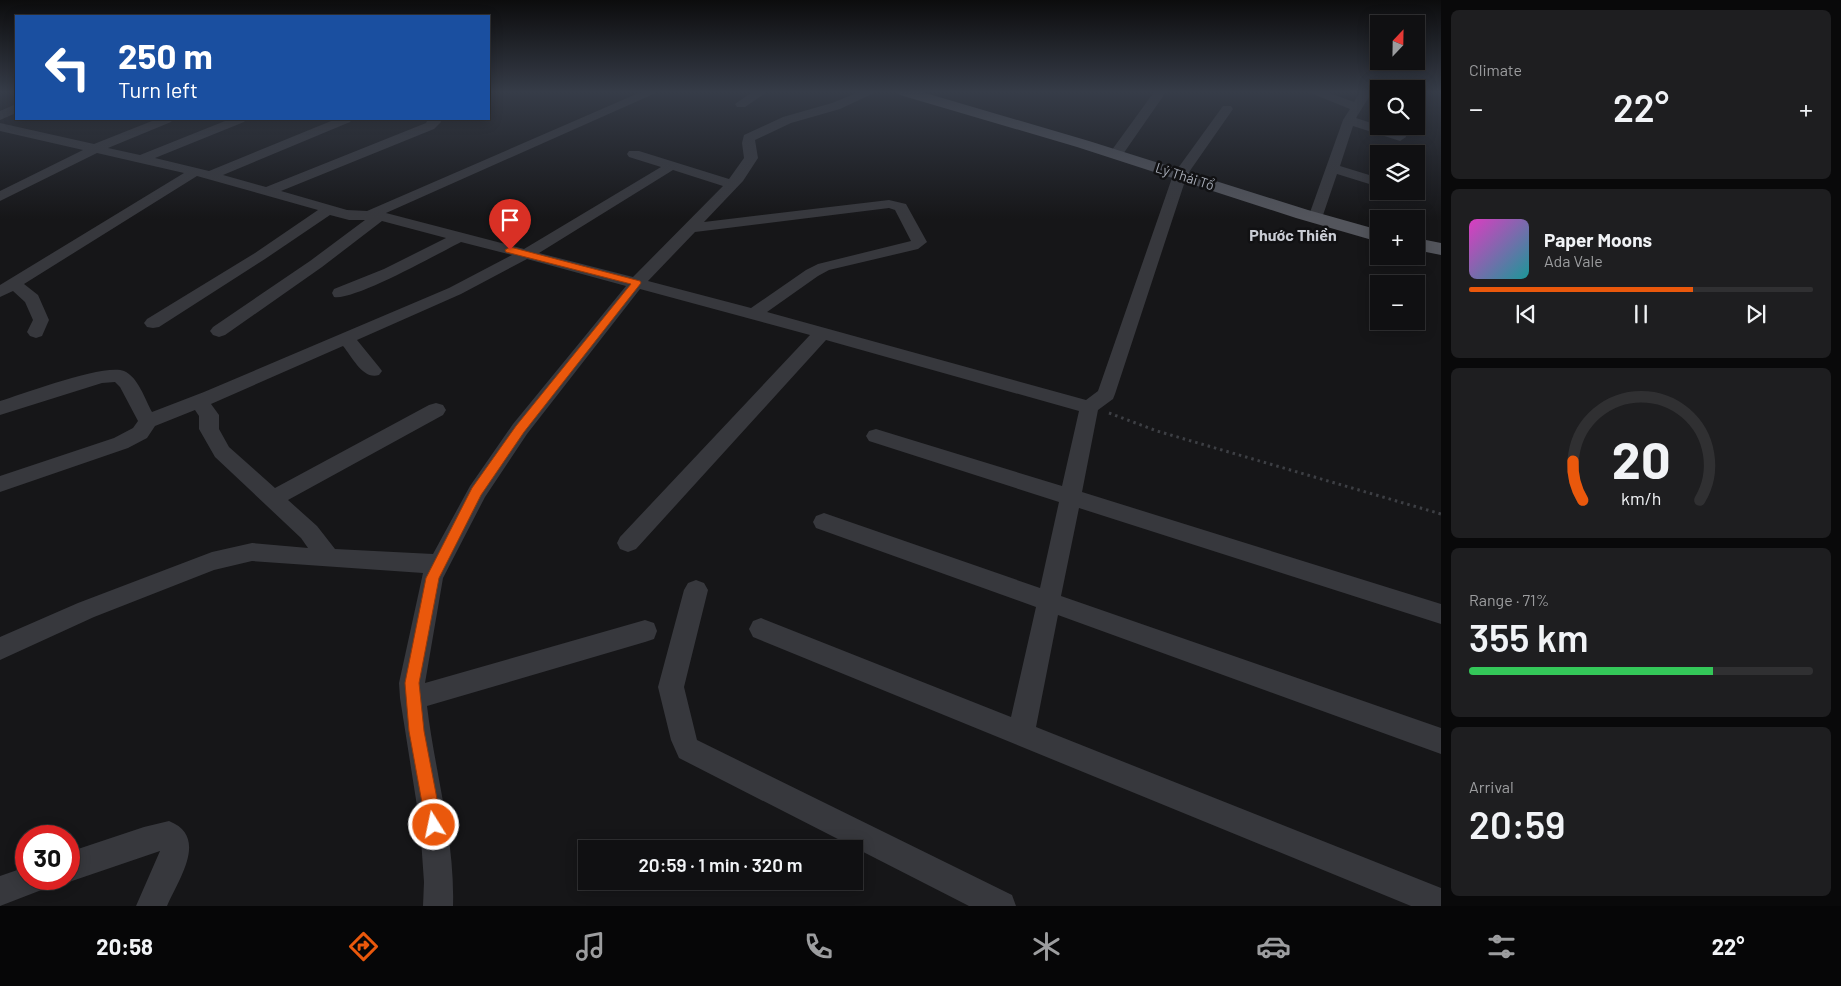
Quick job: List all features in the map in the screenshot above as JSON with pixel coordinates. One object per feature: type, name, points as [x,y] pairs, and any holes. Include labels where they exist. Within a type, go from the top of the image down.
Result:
[{"type":"main road","name":"Lý Thái Tổ","points":[[1049,134],[1370,233]]},
{"type":"main road","points":[[1425,245],[1441,248]]},
{"type":"street","points":[[33,134],[202,174],[268,191],[343,214],[376,215],[823,332],[1089,407]]},
{"type":"street","points":[[0,197],[96,148],[130,134]]},
{"type":"street","points":[[141,159],[202,134]]},
{"type":"street","points":[[7,288],[202,174],[306,134]]},
{"type":"street","points":[[268,191],[409,134]]},
{"type":"street","points":[[219,331],[316,264],[376,215],[557,134]]},
{"type":"street","points":[[438,906],[439,882],[434,825],[417,731],[412,683],[432,578],[477,492],[520,429],[637,283],[731,184],[751,158],[749,138],[757,134]]},
{"type":"street","points":[[1116,154],[1130,134]]},
{"type":"street","points":[[1021,734],[1089,407],[1106,394],[1180,174],[1209,134]]},
{"type":"street","points":[[1315,218],[1344,134]]},
{"type":"street","points":[[1392,134],[1400,137]]},
{"type":"street","points":[[634,154],[731,184]]},
{"type":"street","points":[[0,484],[121,443],[140,433],[148,421],[455,291],[526,254],[671,166]]},
{"type":"street","points":[[1332,168],[1370,180]]},
{"type":"street","points":[[689,228],[889,204],[896,204],[901,207],[919,242],[913,246],[824,268],[812,273],[754,314]]},
{"type":"street","points":[[154,323],[260,256],[329,209]]},
{"type":"street","points":[[340,293],[390,272],[459,237]]},
{"type":"street","points":[[7,288],[25,290],[34,299],[42,320],[36,332]]},
{"type":"street","points":[[628,543],[823,332]]},
{"type":"street","points":[[346,338],[373,371]]},
{"type":"street","points":[[0,408],[101,377],[119,376],[127,383],[148,421]]},
{"type":"street","points":[[199,401],[209,415],[209,429],[222,452],[309,532],[329,558]]},
{"type":"street","points":[[272,499],[436,410]]},
{"type":"street","points":[[876,436],[1441,614]]},
{"type":"street","points":[[824,522],[1441,741]]},
{"type":"street","points":[[0,649],[86,610],[212,561],[252,552],[439,564]]},
{"type":"street","points":[[696,590],[671,687],[688,749],[1001,906]]},
{"type":"street","points":[[761,629],[1441,903]]},
{"type":"street","points":[[413,698],[645,631]]},
{"type":"street","points":[[80,863],[144,841],[169,835],[176,842],[174,856],[151,906]]},
{"type":"street","points":[[0,891],[15,886]]},
{"type":"path","points":[[1089,407],[1156,430],[1441,514]]},
{"type":"district","name":"Phước Thiền","points":[[1293,234]]},
{"type":"route","points":[[434,825],[417,731],[412,683],[432,578],[477,492],[520,429],[637,283],[510,250]]}]
